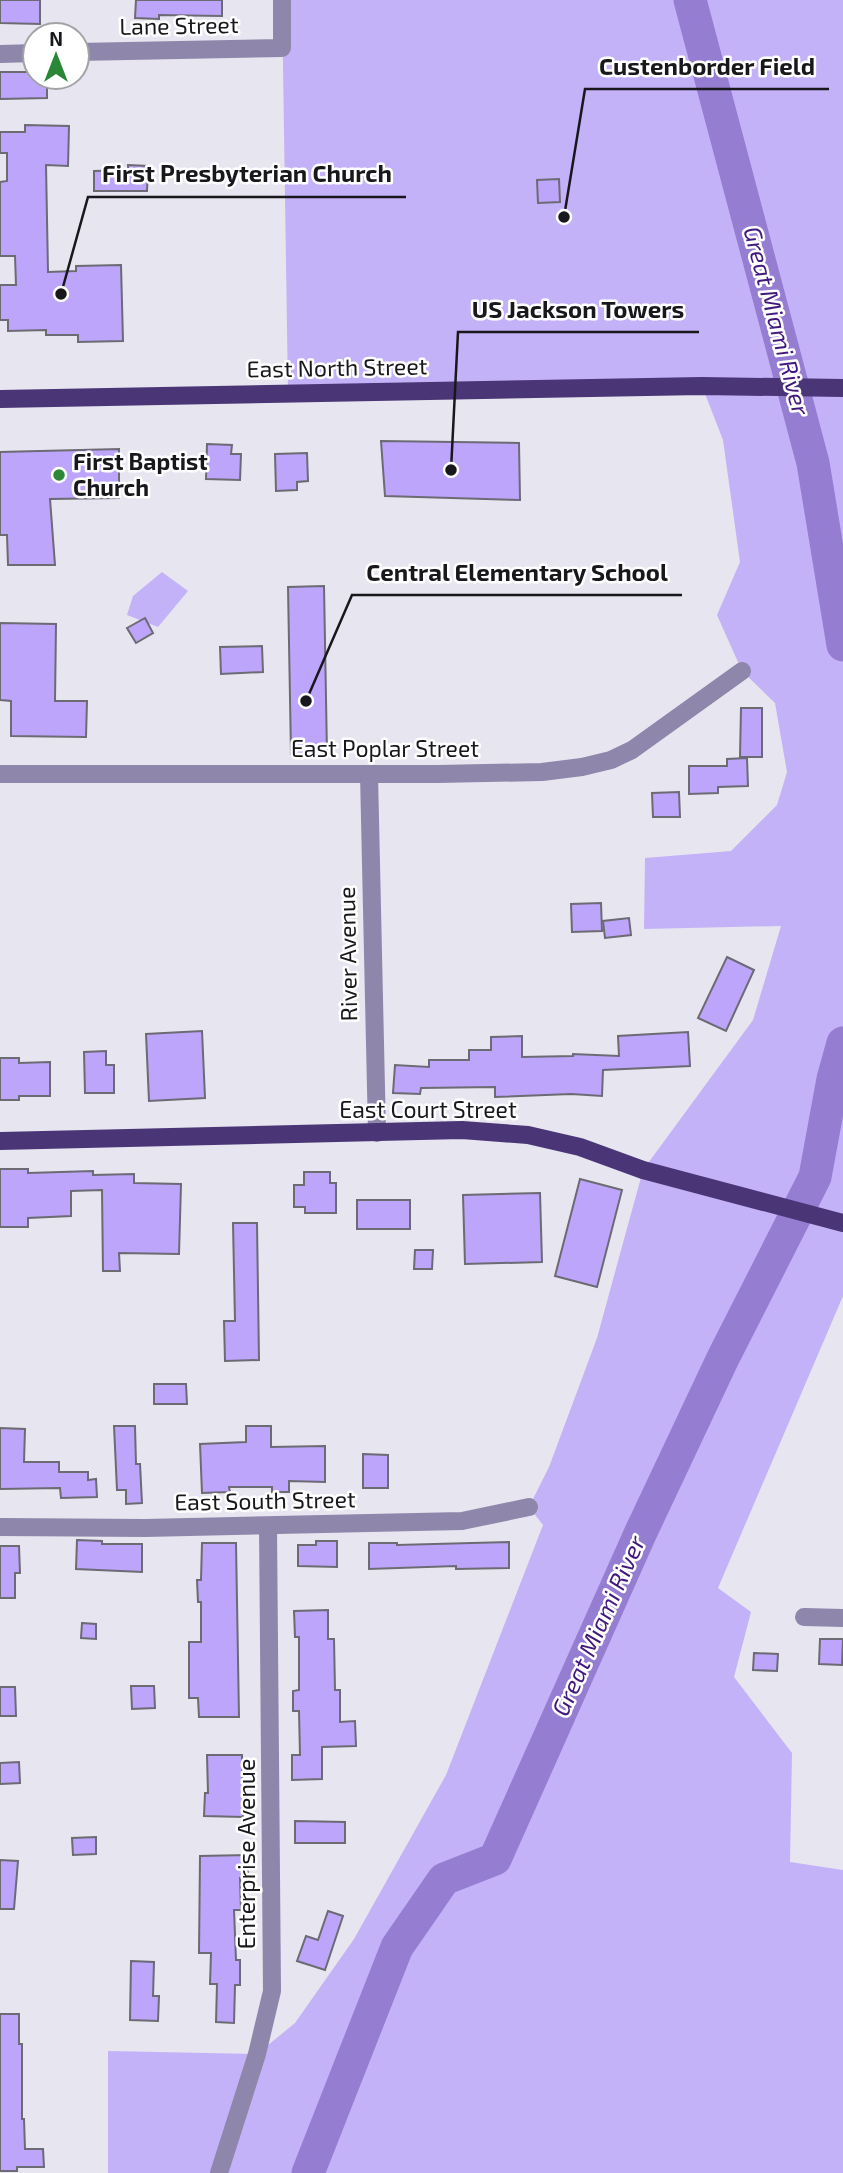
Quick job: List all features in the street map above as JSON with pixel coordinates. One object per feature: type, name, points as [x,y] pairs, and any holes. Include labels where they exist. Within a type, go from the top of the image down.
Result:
[{"type":"main road","name":"East North Street","points":[[0,398],[702,386],[843,388]]},
{"type":"main road","name":"East Court Street","points":[[0,1141],[463,1130],[528,1135],[580,1147],[643,1170],[843,1223]]},
{"type":"street","name":"Lane Street","points":[[91,52],[282,48],[282,0]]},
{"type":"street","points":[[0,54],[21,53]]},
{"type":"street","name":"East Poplar Street","points":[[0,774],[369,774],[542,772],[582,768],[611,760],[632,750],[742,671]]},
{"type":"street","name":"River Avenue","points":[[369,774],[377,1133]]},
{"type":"street","name":"East South Street","points":[[0,1527],[268,1526],[463,1521],[529,1507]]},
{"type":"street","name":"Enterprise Avenue","points":[[219,2173],[257,2054],[272,1991],[268,1526]]},
{"type":"street","points":[[804,1617],[843,1618]]},
{"type":"shaded area","points":[[282,0],[843,0],[843,1296],[718,1588],[751,1612],[734,1677],[792,1753],[790,1862],[843,1870],[843,2173],[108,2173],[108,2051],[257,2054],[295,2023],[354,1939],[446,1775],[543,1525],[529,1507],[549,1467],[597,1338],[643,1170],[753,1020],[781,926],[644,929],[645,858],[731,851],[777,805],[787,772],[775,703],[742,671],[717,615],[740,562],[723,440],[702,386],[288,394]]},
{"type":"shaded area","points":[[162,572],[188,591],[158,627],[127,615],[133,596]]},
{"type":"building","points":[[0,0],[40,0],[40,21],[0,23]]},
{"type":"building","points":[[136,0],[222,0],[222,16],[159,15],[159,19],[135,18]]},
{"type":"building","points":[[0,72],[21,72],[21,91],[47,91],[47,98],[0,99]]},
{"type":"building","points":[[25,125],[69,126],[68,166],[46,165],[48,272],[76,271],[76,266],[121,265],[123,341],[78,342],[78,335],[46,335],[46,330],[8,331],[8,320],[0,320],[0,285],[16,285],[15,256],[0,256],[0,182],[7,181],[7,153],[0,153],[0,132],[25,132]]},
{"type":"building","points":[[128,165],[148,166],[147,191],[94,191],[94,171],[128,170]]},
{"type":"building","points":[[559,179],[560,202],[538,203],[537,180]]},
{"type":"building","points":[[381,441],[519,443],[520,500],[385,496]]},
{"type":"building","points":[[207,444],[232,445],[231,454],[241,454],[240,480],[206,479]]},
{"type":"building","name":"First Baptist Church","points":[[119,449],[119,498],[50,499],[55,565],[8,565],[7,535],[0,535],[0,452]]},
{"type":"building","points":[[307,453],[308,481],[297,482],[297,490],[276,491],[275,454]]},
{"type":"building","points":[[324,586],[327,754],[291,754],[288,587]]},
{"type":"building","points":[[145,618],[153,633],[136,643],[127,628]]},
{"type":"building","points":[[0,623],[56,624],[55,701],[87,701],[86,737],[11,736],[11,701],[0,700]]},
{"type":"building","points":[[262,646],[263,672],[221,674],[220,647]]},
{"type":"building","points":[[741,708],[762,708],[762,757],[740,757]]},
{"type":"building","points":[[747,758],[748,786],[718,787],[718,793],[689,794],[689,766],[727,766],[727,759]]},
{"type":"building","points":[[679,792],[680,817],[653,817],[652,793]]},
{"type":"building","points":[[601,903],[602,931],[572,932],[571,904]]},
{"type":"building","points":[[629,918],[631,935],[605,938],[603,921]]},
{"type":"building","points":[[727,957],[754,970],[726,1031],[698,1018]]},
{"type":"building","points":[[202,1031],[205,1098],[149,1101],[146,1034]]},
{"type":"building","points":[[688,1032],[690,1066],[603,1070],[602,1096],[571,1094],[495,1097],[495,1087],[421,1088],[420,1094],[393,1093],[395,1065],[429,1067],[429,1060],[469,1060],[469,1050],[491,1050],[491,1037],[522,1036],[522,1057],[573,1054],[619,1056],[618,1036]]},
{"type":"building","points":[[106,1051],[106,1065],[114,1065],[114,1093],[85,1093],[84,1052]]},
{"type":"building","points":[[0,1058],[19,1058],[19,1063],[50,1062],[50,1096],[19,1096],[19,1100],[0,1100]]},
{"type":"building","points":[[0,1169],[28,1169],[28,1173],[93,1171],[93,1175],[134,1174],[134,1183],[181,1184],[179,1254],[119,1253],[120,1271],[103,1271],[102,1190],[71,1191],[71,1216],[28,1218],[28,1227],[0,1227]]},
{"type":"building","points":[[304,1172],[330,1172],[330,1183],[336,1183],[336,1213],[305,1213],[305,1207],[294,1207],[294,1185],[304,1185]]},
{"type":"building","points":[[580,1179],[622,1190],[597,1287],[555,1276]]},
{"type":"building","points":[[540,1193],[542,1262],[465,1264],[463,1195]]},
{"type":"building","points":[[357,1200],[410,1200],[410,1229],[357,1229]]},
{"type":"building","points":[[233,1223],[257,1223],[259,1360],[225,1361],[224,1321],[235,1321]]},
{"type":"building","points":[[415,1250],[433,1250],[432,1269],[414,1269]]},
{"type":"building","points":[[154,1384],[186,1384],[187,1404],[154,1404]]},
{"type":"building","points":[[114,1426],[135,1426],[136,1464],[140,1464],[142,1503],[126,1504],[126,1490],[117,1490]]},
{"type":"building","points":[[246,1426],[271,1426],[271,1447],[325,1446],[325,1482],[289,1481],[289,1492],[272,1492],[272,1487],[229,1487],[230,1492],[202,1493],[200,1444],[246,1442]]},
{"type":"building","points":[[0,1428],[25,1429],[24,1462],[59,1462],[59,1472],[88,1472],[88,1480],[96,1479],[97,1497],[61,1498],[60,1488],[0,1489]]},
{"type":"building","points":[[363,1454],[388,1455],[388,1488],[363,1488]]},
{"type":"building","points":[[77,1540],[102,1541],[102,1544],[142,1544],[142,1572],[76,1569]]},
{"type":"building","points":[[316,1541],[337,1541],[337,1567],[298,1566],[298,1545],[316,1545]]},
{"type":"building","points":[[509,1542],[509,1568],[456,1569],[456,1566],[369,1569],[369,1543],[397,1545]]},
{"type":"building","points":[[202,1543],[236,1543],[239,1717],[199,1717],[198,1698],[189,1698],[189,1642],[201,1642],[201,1602],[198,1602],[197,1580],[201,1580]]},
{"type":"building","points":[[0,1546],[19,1546],[20,1573],[15,1573],[15,1598],[0,1598]]},
{"type":"building","points":[[328,1610],[328,1639],[334,1639],[335,1690],[340,1690],[340,1722],[355,1721],[356,1746],[322,1747],[322,1779],[292,1780],[292,1755],[300,1755],[299,1711],[293,1711],[293,1691],[299,1690],[299,1637],[295,1637],[294,1611]]},
{"type":"building","points":[[82,1623],[96,1624],[96,1639],[81,1638]]},
{"type":"building","points":[[820,1639],[843,1639],[842,1665],[819,1664]]},
{"type":"building","points":[[754,1653],[778,1654],[777,1671],[753,1670]]},
{"type":"building","points":[[131,1686],[154,1686],[155,1708],[132,1709]]},
{"type":"building","points":[[0,1687],[15,1687],[16,1716],[0,1716]]},
{"type":"building","points":[[207,1755],[242,1755],[243,1817],[204,1816],[205,1793],[208,1793]]},
{"type":"building","points":[[19,1762],[20,1783],[0,1784],[0,1763]]},
{"type":"building","points":[[295,1821],[345,1822],[345,1843],[295,1843]]},
{"type":"building","points":[[96,1837],[96,1854],[73,1855],[72,1838]]},
{"type":"building","points":[[247,1855],[248,1878],[240,1878],[241,1910],[234,1910],[240,1985],[235,1985],[234,2023],[216,2022],[217,1984],[210,1984],[211,1953],[199,1953],[200,1856]]},
{"type":"building","points":[[0,1860],[18,1861],[14,1909],[0,1909]]},
{"type":"building","points":[[328,1911],[343,1916],[325,1970],[297,1961],[306,1936],[318,1940]]},
{"type":"building","points":[[131,1961],[154,1962],[153,1996],[159,1996],[158,2021],[130,2020]]},
{"type":"building","points":[[0,2014],[19,2014],[25,2149],[43,2149],[44,2167],[17,2167],[17,2171],[0,2171]]},
{"type":"waterway","name":"Great Miami River","points":[[690,0],[813,463],[843,645]]},
{"type":"waterway","name":"Great Miami River","points":[[308,2173],[397,1947],[444,1879],[495,1859],[640,1534],[723,1358],[815,1177],[833,1079],[843,1043]]},
{"type":"place","name":"Custenborder Field","points":[[564,217]]},
{"type":"place","name":"First Presbyterian Church","points":[[61,294]]},
{"type":"place","name":"US Jackson Towers","points":[[451,470]]},
{"type":"place","name":"First Baptist Church","points":[[59,475]]},
{"type":"place","name":"Central Elementary School","points":[[306,701]]}]
